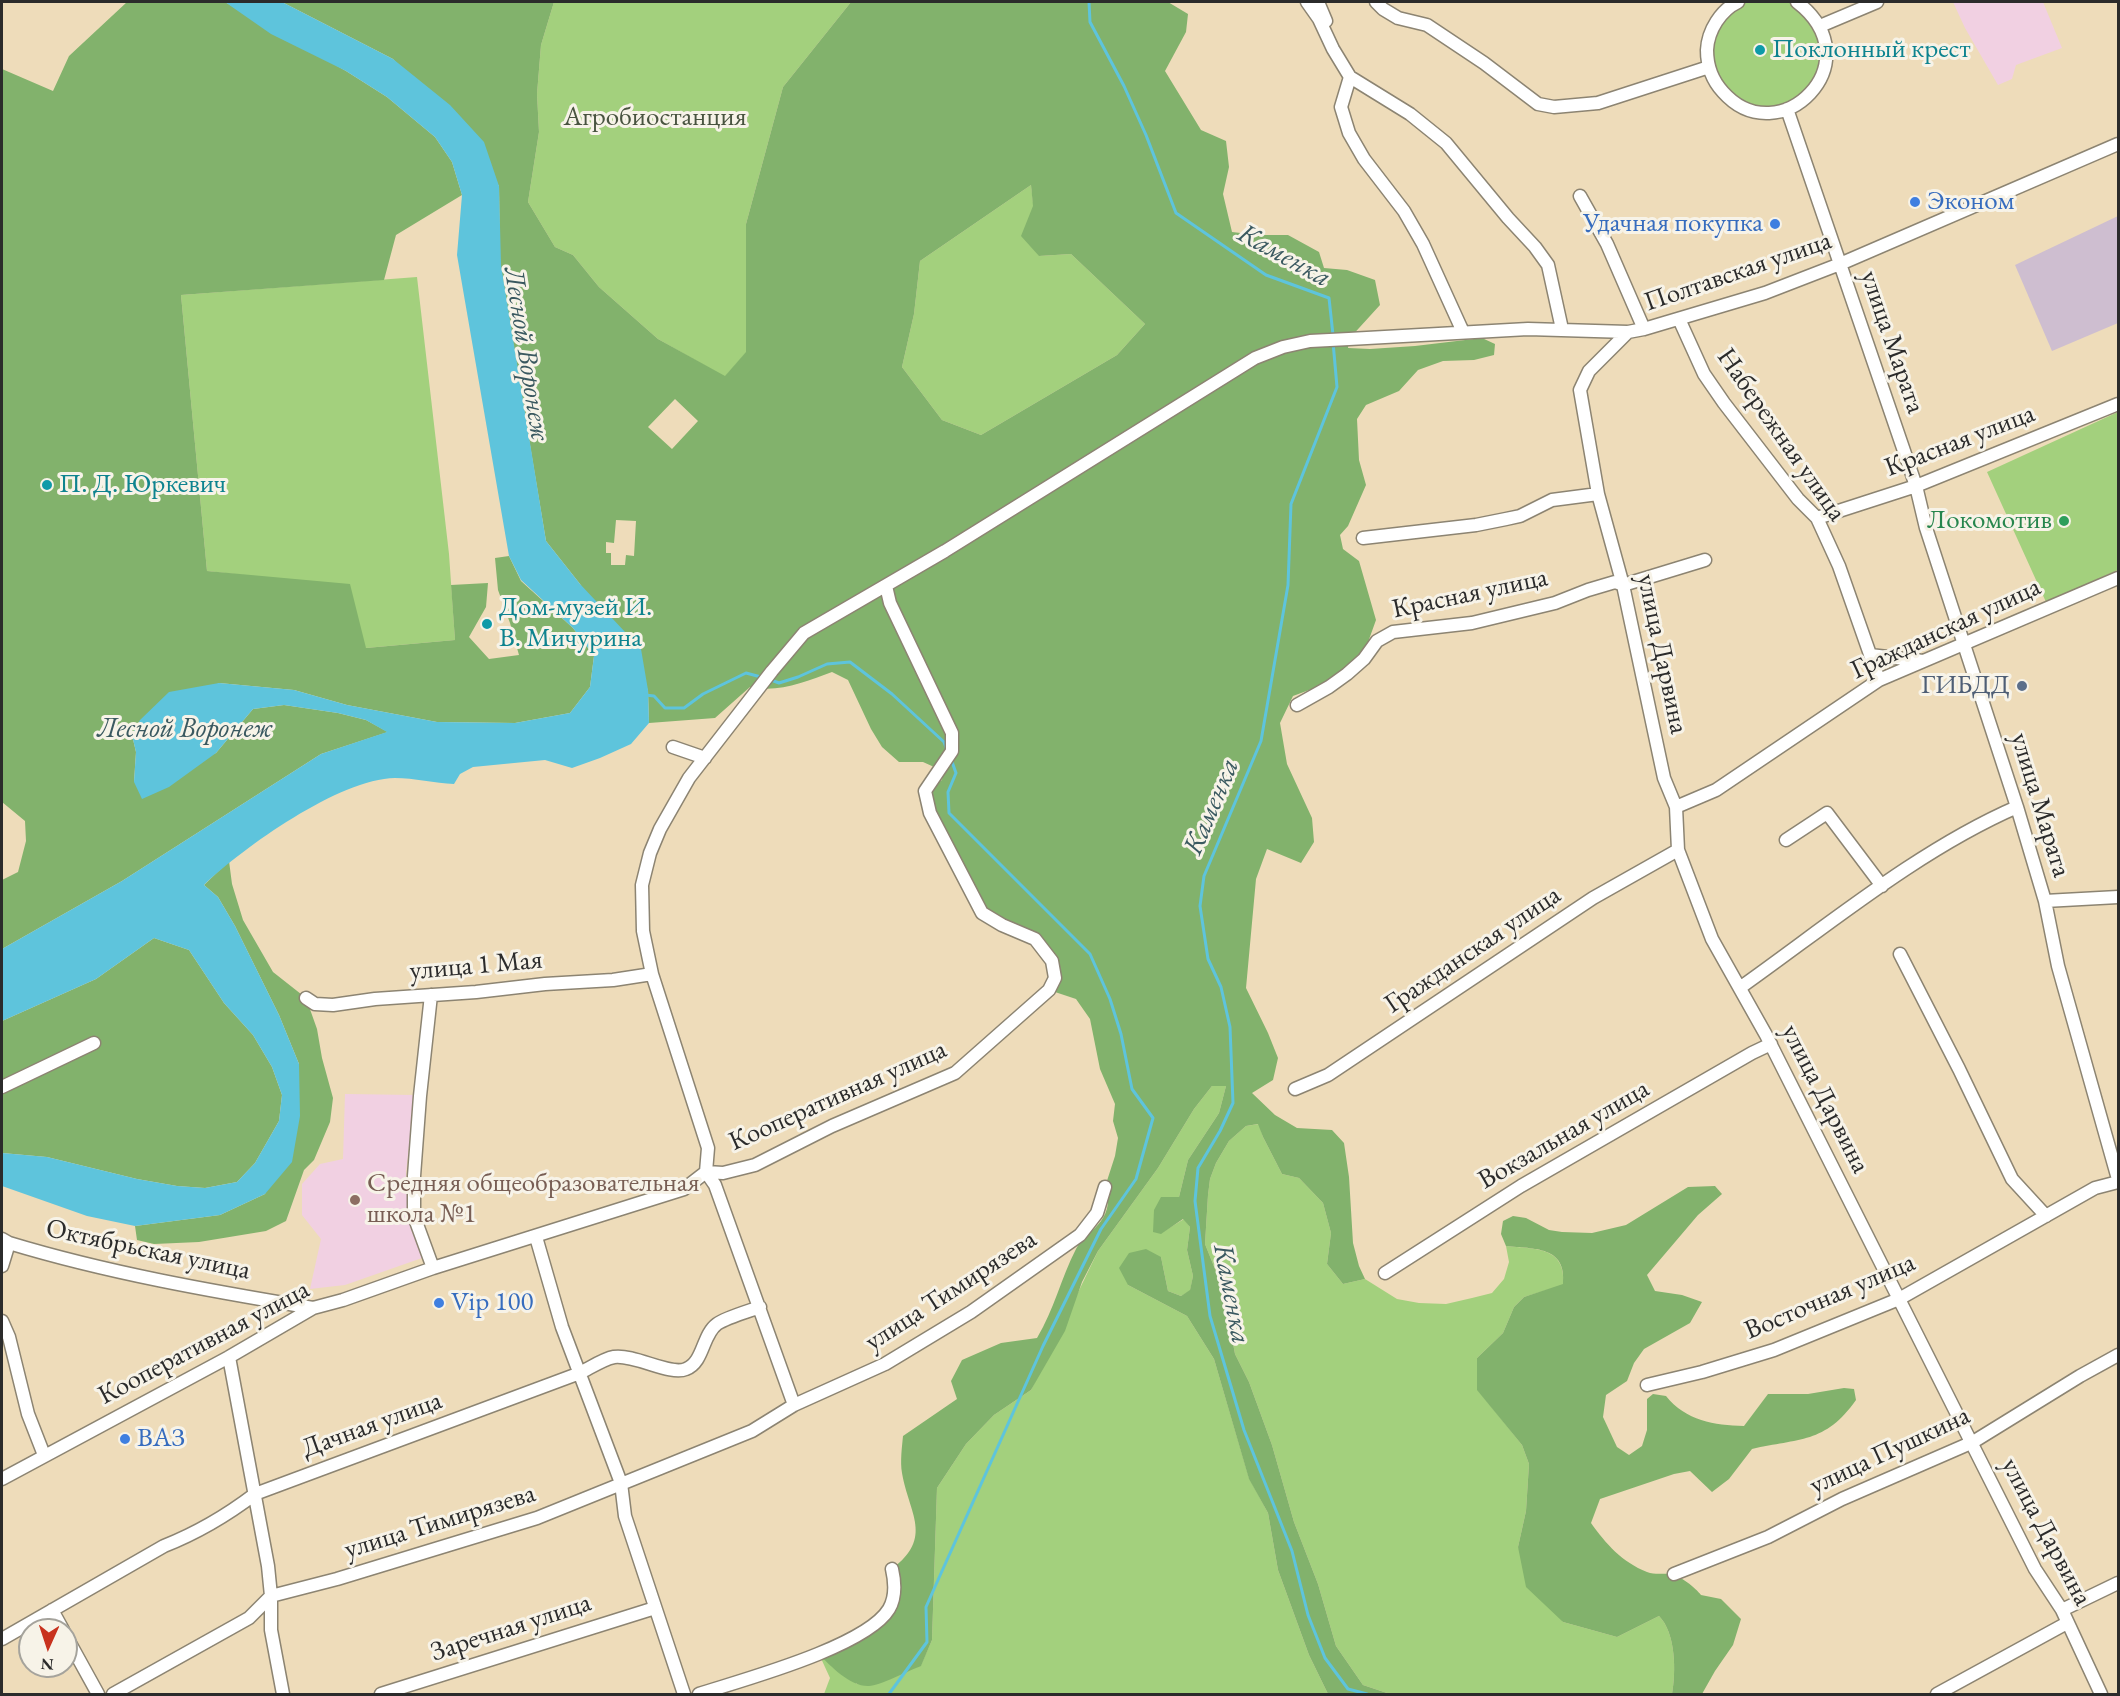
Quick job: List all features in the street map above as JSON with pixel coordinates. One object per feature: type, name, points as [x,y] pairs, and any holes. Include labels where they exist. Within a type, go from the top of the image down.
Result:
[{"type":"street","points":[[1307,2],[1319,19],[1350,76],[1410,114],[1446,143],[1535,247],[1548,265],[1562,329]]},
{"type":"street","points":[[1318,2],[1326,18],[1328,37]]},
{"type":"street","points":[[1376,2],[1398,18],[1427,25],[1484,63],[1538,104],[1554,107],[1598,103],[1709,67]]},
{"type":"street","points":[[1738,2],[1720,16],[1711,32],[1707,49],[1709,67],[1717,85],[1730,100],[1747,109],[1767,113],[1787,110],[1804,100],[1818,84],[1826,65],[1826,45],[1820,26],[1810,12],[1797,2]]},
{"type":"street","points":[[1820,26],[1877,2]]},
{"type":"street","points":[[1350,76],[1341,107],[1349,133],[1364,159],[1404,211],[1463,332]]},
{"type":"street","name":"улица Марата","points":[[1787,110],[1916,486],[1926,528],[2017,807],[2045,901],[2058,966],[2118,1180]]},
{"type":"street","name":"Полтавская улица","points":[[705,758],[804,633],[955,544],[1254,358],[1283,347],[1310,341],[1463,332],[1562,329],[1628,332],[1644,329],[1765,293],[1840,264],[2118,144]]},
{"type":"street","points":[[1580,196],[1607,244],[1644,329]]},
{"type":"street","name":"Набережная улица","points":[[1679,319],[1704,374],[1724,403],[1798,499],[1817,518],[1839,566],[1879,680]]},
{"type":"street","name":"улица Дарвина","points":[[1628,332],[1589,370],[1580,390],[1598,494],[1623,585],[1664,778],[1676,807],[1678,850],[1712,939],[1771,1044],[2035,1569],[2062,1610],[2101,1695]]},
{"type":"street","name":"Красная улица","points":[[1817,518],[1916,486],[2118,404]]},
{"type":"street","points":[[1363,538],[1476,525],[1520,516],[1552,500],[1598,494]]},
{"type":"street","name":"Красная улица","points":[[1298,705],[1347,674],[1364,659],[1377,641],[1393,632],[1472,623],[1555,603],[1615,582],[1623,585],[1705,560]]},
{"type":"street","name":"Гражданская улица","points":[[1676,807],[1716,790],[1879,680],[2118,578]]},
{"type":"street","name":"Кооперативная улица","points":[[2,1479],[229,1358],[313,1308],[344,1300],[433,1268],[684,1189],[706,1172],[723,1173],[755,1165],[832,1126],[956,1073],[1049,990],[1055,978],[1052,961],[1035,939],[982,913],[930,813],[925,791],[952,751],[952,733],[890,603],[886,586]]},
{"type":"street","points":[[1870,655],[1923,661]]},
{"type":"street","points":[[674,747],[705,758],[689,778],[660,829],[650,853],[642,885],[643,931],[652,974],[708,1148],[706,1172],[715,1185],[794,1406]]},
{"type":"street","points":[[1741,987],[1882,886],[1955,838],[2017,807]]},
{"type":"street","points":[[1786,840],[1827,813],[1882,886]]},
{"type":"street","name":"Гражданская улица","points":[[1295,1089],[1328,1075],[1593,898],[1678,850]]},
{"type":"street","points":[[2045,901],[2118,897]]},
{"type":"street","points":[[1900,954],[2012,1179],[2046,1216]]},
{"type":"street","name":"улица 1 Мая","points":[[306,998],[315,1004],[333,1005],[375,999],[613,980],[652,974]]},
{"type":"street","points":[[431,995],[420,1096],[414,1216],[433,1268]]},
{"type":"street","points":[[2,1087],[94,1043]]},
{"type":"street","name":"Вокзальная улица","points":[[1385,1273],[1521,1186],[1771,1044]]},
{"type":"street","name":"Восточная улица","points":[[1647,1385],[1702,1372],[1774,1350],[1899,1299],[2095,1188],[2118,1180]]},
{"type":"street","name":"улица Тимирязева","points":[[271,1596],[337,1579],[537,1518],[752,1431],[794,1406],[885,1364],[999,1293],[1080,1235],[1097,1213],[1105,1187]]},
{"type":"street","points":[[536,1237],[561,1327],[621,1483],[625,1516],[684,1695]]},
{"type":"street","points":[[2,1266],[5,1241]]},
{"type":"street","name":"Октябрьская улица","points":[[5,1241],[67,1260],[241,1296],[313,1308]]},
{"type":"street","name":"Дачная улица","points":[[2,1639],[164,1546],[226,1516],[255,1494],[580,1373],[613,1357],[631,1358],[683,1371],[693,1366],[708,1335],[717,1324],[760,1307]]},
{"type":"street","points":[[2,1321],[9,1337],[28,1414],[44,1455]]},
{"type":"street","name":"улица Пушкина","points":[[1674,1574],[1768,1537],[1842,1498],[1972,1442],[2118,1355]]},
{"type":"street","points":[[229,1358],[255,1494],[271,1596],[271,1630],[283,1695]]},
{"type":"street","points":[[699,1695],[827,1651],[870,1629],[889,1609],[895,1585],[892,1569]]},
{"type":"street","points":[[2062,1610],[2118,1583]]},
{"type":"street","points":[[113,1695],[249,1618],[271,1596]]},
{"type":"street","name":"Заречная улица","points":[[381,1695],[655,1608]]},
{"type":"street","points":[[52,1611],[56,1618]]},
{"type":"street","points":[[1937,1695],[2067,1623]]},
{"type":"street","points":[[78,1658],[98,1695]]},
{"type":"shaded area","points":[[1953,2],[2043,2],[2062,48],[2016,65],[2012,79],[1998,85],[1965,28]]},
{"type":"shaded area","points":[[2118,216],[2118,323],[2052,351],[2015,265]]},
{"type":"shaded area","name":"Средняя общеобразовательная школа №1","points":[[345,1094],[415,1095],[406,1172],[408,1219],[422,1258],[345,1285],[310,1289],[321,1239],[302,1215],[302,1184],[320,1164],[343,1159]]},
{"type":"green space","points":[[127,2],[225,2],[346,71],[387,97],[435,137],[452,162],[462,195],[396,235],[384,280],[181,295],[207,571],[350,584],[366,648],[455,640],[451,585],[488,583],[486,607],[469,637],[489,659],[519,655],[498,590],[495,558],[509,556],[521,581],[573,628],[594,656],[590,687],[570,713],[515,723],[437,722],[347,705],[294,690],[219,683],[132,735],[136,752],[134,782],[216,753],[253,709],[284,705],[338,713],[366,720],[388,732],[321,754],[122,881],[2,949],[2,880],[18,872],[26,841],[25,821],[2,802],[2,69],[53,91],[69,56]]},
{"type":"green space","points":[[282,2],[554,2],[541,45],[537,94],[539,132],[528,202],[555,247],[573,255],[599,287],[658,339],[725,376],[746,352],[746,224],[783,87],[851,2],[1168,2],[1188,14],[1186,32],[1165,71],[1201,130],[1226,141],[1229,167],[1223,194],[1232,232],[1288,235],[1319,252],[1324,268],[1347,270],[1375,280],[1380,305],[1349,339],[1348,348],[1415,346],[1482,338],[1495,344],[1494,355],[1474,360],[1443,361],[1418,370],[1399,391],[1366,405],[1357,419],[1359,460],[1366,485],[1348,526],[1340,535],[1343,549],[1359,561],[1376,620],[1367,645],[1345,669],[1320,686],[1293,696],[1280,723],[1287,764],[1312,818],[1314,842],[1301,863],[1267,849],[1256,879],[1246,988],[1278,1058],[1273,1080],[1252,1093],[1275,1115],[1297,1128],[1332,1130],[1344,1143],[1349,1177],[1353,1243],[1365,1279],[1343,1284],[1327,1264],[1331,1233],[1323,1203],[1299,1178],[1282,1174],[1258,1124],[1246,1126],[1229,1141],[1216,1163],[1210,1179],[1208,1195],[1205,1244],[1223,1289],[1235,1354],[1249,1382],[1272,1445],[1294,1522],[1318,1584],[1336,1646],[1363,1685],[1390,1694],[1328,1694],[1309,1655],[1278,1570],[1268,1513],[1249,1479],[1214,1359],[1187,1316],[1128,1285],[1119,1268],[1129,1253],[1146,1249],[1161,1257],[1168,1291],[1181,1296],[1190,1290],[1193,1276],[1187,1250],[1190,1227],[1183,1219],[1161,1234],[1153,1232],[1154,1210],[1161,1197],[1179,1197],[1188,1160],[1219,1113],[1226,1086],[1212,1086],[1194,1109],[1158,1168],[1098,1251],[1082,1282],[1065,1331],[1031,1390],[994,1415],[966,1444],[937,1488],[932,1640],[921,1666],[869,1686],[855,1683],[841,1675],[819,1654],[889,1609],[892,1569],[905,1557],[912,1546],[915,1535],[913,1513],[902,1473],[903,1436],[957,1399],[951,1381],[962,1360],[1001,1343],[1037,1338],[1076,1249],[1103,1217],[1108,1199],[1105,1187],[1118,1138],[1113,1121],[1115,1104],[1100,1069],[1090,1019],[1076,999],[1049,990],[1055,978],[1043,948],[982,913],[925,791],[942,780],[943,771],[923,762],[899,762],[882,747],[848,680],[832,672],[782,688],[750,687],[715,718],[649,723],[648,690],[580,584],[546,541],[500,265],[499,186],[393,59]],"holes":[[[1031,185],[1033,206],[1021,236],[1039,256],[1071,254],[1145,324],[1117,355],[981,435],[942,420],[902,367],[914,314],[920,261]],[[675,399],[698,421],[672,449],[648,427]],[[616,520],[636,521],[634,556],[626,555],[625,565],[611,565],[611,553],[606,553],[606,542],[614,543]]]},
{"type":"green space","name":"Агробиостанция","points":[[554,2],[851,2],[783,87],[746,224],[746,353],[725,377],[658,339],[599,287],[573,255],[555,247],[528,202],[539,132],[537,94],[541,45]]},
{"type":"green space","points":[[1738,2],[1797,2],[1810,12],[1826,65],[1805,100],[1767,113],[1730,100],[1709,67],[1711,32]]},
{"type":"green space","points":[[1031,185],[1039,256],[1071,254],[1145,324],[1117,355],[981,435],[942,420],[902,367],[914,314],[920,261]]},
{"type":"green space","points":[[417,277],[449,554],[455,640],[366,648],[271,578],[207,571],[181,295]]},
{"type":"green space","name":"Локомотив","points":[[2118,412],[2118,570],[2046,602],[1987,472]]},
{"type":"green space","points":[[229,861],[232,884],[243,920],[273,972],[306,998],[317,1029],[333,1098],[330,1122],[314,1160],[304,1170],[286,1221],[266,1231],[199,1242],[154,1244],[137,1240],[135,1226],[220,1215],[265,1194],[299,1064],[279,1015],[235,926],[218,897],[204,885]]},
{"type":"green space","points":[[154,938],[189,950],[224,1003],[253,1035],[272,1067],[282,1095],[279,1121],[255,1163],[237,1182],[205,1188],[137,1179],[47,1157],[2,1153],[2,1021],[96,979]]},
{"type":"green space","points":[[1212,1086],[1226,1086],[1219,1113],[1188,1160],[1179,1197],[1171,1198],[1161,1233],[1184,1219],[1190,1227],[1187,1250],[1193,1276],[1190,1291],[1181,1296],[1168,1291],[1161,1257],[1128,1285],[1187,1316],[1214,1359],[1249,1478],[1268,1513],[1278,1570],[1309,1655],[1328,1694],[824,1694],[830,1678],[819,1654],[857,1684],[921,1665],[932,1640],[937,1488],[966,1444],[994,1415],[1031,1390],[1098,1251],[1158,1168],[1194,1109]]},
{"type":"green space","points":[[1259,1124],[1282,1174],[1299,1178],[1323,1203],[1331,1233],[1327,1264],[1343,1284],[1365,1279],[1397,1299],[1446,1304],[1492,1293],[1504,1279],[1509,1262],[1506,1246],[1537,1249],[1554,1256],[1560,1263],[1563,1285],[1524,1297],[1514,1307],[1503,1333],[1477,1358],[1478,1390],[1522,1445],[1529,1464],[1526,1511],[1518,1547],[1563,1622],[1617,1637],[1659,1616],[1665,1623],[1672,1642],[1674,1675],[1672,1694],[1390,1694],[1363,1685],[1336,1646],[1318,1584],[1294,1522],[1272,1445],[1249,1382],[1235,1354],[1223,1289],[1205,1244],[1210,1179],[1216,1163],[1229,1141],[1246,1126]]},
{"type":"green space","points":[[1715,1186],[1722,1194],[1698,1215],[1647,1275],[1655,1291],[1682,1295],[1702,1302],[1690,1323],[1644,1349],[1634,1363],[1627,1381],[1606,1395],[1603,1417],[1617,1447],[1629,1455],[1642,1446],[1647,1430],[1647,1399],[1653,1394],[1666,1396],[1682,1411],[1701,1420],[1744,1426],[1768,1394],[1808,1394],[1844,1388],[1854,1389],[1856,1400],[1845,1414],[1822,1432],[1810,1437],[1752,1449],[1729,1479],[1712,1492],[1690,1471],[1674,1474],[1600,1499],[1591,1523],[1622,1558],[1647,1572],[1671,1574],[1701,1595],[1721,1599],[1741,1619],[1733,1645],[1702,1694],[1672,1694],[1674,1664],[1672,1642],[1665,1623],[1659,1616],[1617,1637],[1563,1622],[1526,1587],[1518,1547],[1526,1511],[1529,1464],[1522,1445],[1477,1390],[1477,1358],[1503,1333],[1514,1307],[1524,1297],[1563,1284],[1560,1262],[1554,1256],[1537,1249],[1506,1246],[1501,1234],[1503,1221],[1513,1216],[1526,1218],[1549,1230],[1592,1233],[1626,1225],[1688,1187]]},
{"type":"water","name":"Лесной Воронеж","points":[[225,2],[282,2],[393,59],[450,105],[484,142],[499,186],[501,265],[546,541],[580,584],[641,649],[648,690],[649,723],[631,744],[572,768],[545,760],[473,767],[460,774],[454,784],[395,778],[372,781],[347,790],[321,802],[267,835],[204,885],[218,897],[235,926],[279,1015],[299,1064],[300,1116],[292,1162],[265,1194],[220,1215],[135,1226],[87,1216],[2,1186],[2,1153],[47,1157],[137,1179],[177,1186],[205,1188],[237,1182],[255,1163],[279,1121],[282,1095],[272,1067],[253,1035],[224,1003],[189,950],[154,938],[96,979],[2,1021],[2,949],[122,881],[321,754],[387,732],[366,720],[338,713],[284,705],[253,709],[216,753],[169,787],[142,799],[134,782],[136,752],[132,735],[140,720],[169,692],[219,683],[294,690],[347,705],[437,722],[515,723],[570,713],[590,687],[594,656],[573,628],[521,580],[509,556],[457,255],[462,195],[452,162],[435,137],[387,97],[346,71],[271,34]]},
{"type":"waterway","name":"Каменка","points":[[1089,2],[1090,22],[1124,86],[1176,213],[1266,275],[1329,298],[1333,335]]},
{"type":"waterway","name":"Каменка","points":[[1333,342],[1337,387],[1291,504],[1288,585],[1261,741],[1204,876],[1200,906],[1208,959],[1221,987],[1230,1027],[1233,1103],[1220,1131],[1198,1168],[1195,1201],[1210,1316],[1244,1430],[1292,1551],[1308,1615],[1325,1658],[1348,1689],[1367,1694]]},
{"type":"waterway","points":[[771,680],[779,683],[827,664],[850,662],[892,694],[944,742],[947,750]]},
{"type":"waterway","points":[[645,695],[654,696],[665,708],[684,708],[703,694],[746,673],[761,677]]},
{"type":"waterway","points":[[889,1694],[927,1642],[926,1607],[1043,1346],[1101,1229],[1136,1179],[1153,1118],[1132,1089],[1121,1034],[1110,999],[1090,954],[949,813],[948,792],[956,773],[951,759]]},
{"type":"place","name":"Поклонный крест","points":[[1760,50]]},
{"type":"place","name":"Эконом","points":[[1915,202]]},
{"type":"place","name":"Удачная покупка","points":[[1775,224]]},
{"type":"place","name":"П. Д. Юркевич","points":[[47,485]]},
{"type":"place","name":"Локомотив","points":[[2064,521]]},
{"type":"place","name":"Дом-музей И. В. Мичурина","points":[[487,624]]},
{"type":"place","name":"ГИБДД","points":[[2022,686]]},
{"type":"place","name":"Средняя общеобразовательная школа №1","points":[[355,1200]]},
{"type":"place","name":"Vip 100","points":[[439,1303]]},
{"type":"place","name":"ВАЗ","points":[[125,1439]]}]
